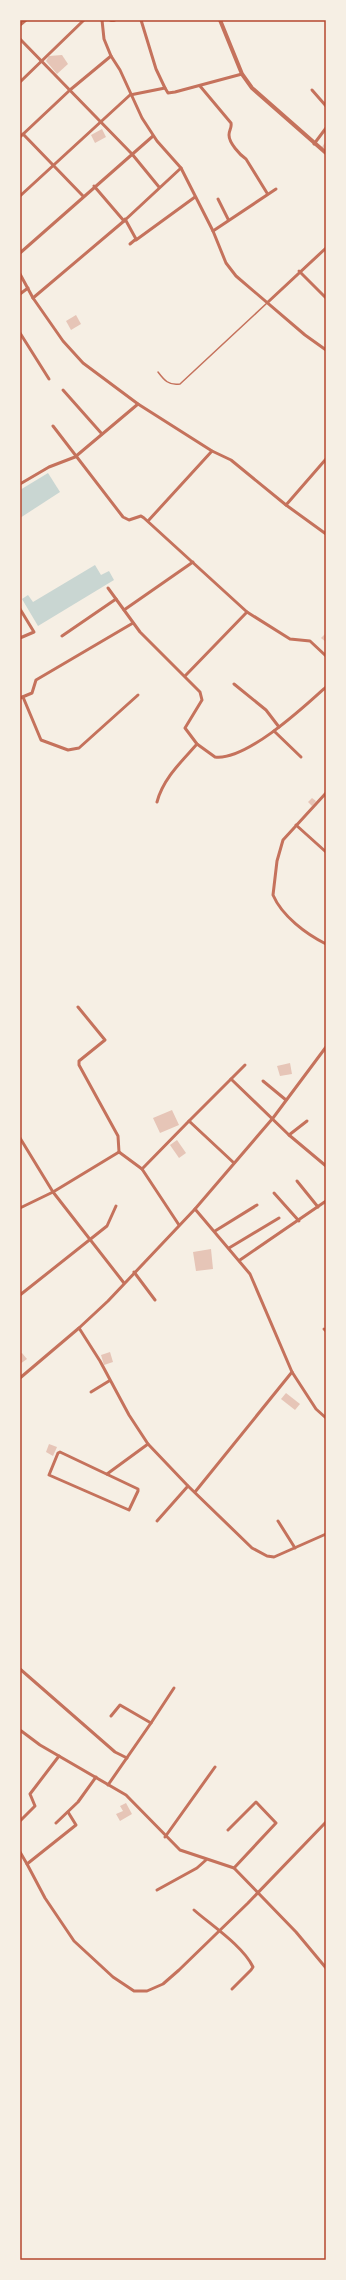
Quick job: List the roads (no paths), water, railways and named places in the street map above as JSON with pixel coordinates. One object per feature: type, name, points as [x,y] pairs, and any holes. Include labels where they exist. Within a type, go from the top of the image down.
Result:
[{"type":"street","points":[[20,25],[26,20]]},
{"type":"street","points":[[20,82],[84,20]]},
{"type":"street","points":[[102,20],[104,39],[111,56],[120,70],[130,95],[153,136],[181,168],[213,231],[226,263],[236,276],[305,335],[326,350]]},
{"type":"street","points":[[141,20],[156,69],[168,93],[242,74]]},
{"type":"street","points":[[220,20],[242,74],[252,88],[326,153]]},
{"type":"street","points":[[20,39],[102,122],[132,154],[159,187]]},
{"type":"street","points":[[20,137],[70,90],[111,56]]},
{"type":"street","points":[[200,86],[231,123],[232,127],[229,134],[231,141],[240,155],[246,159],[267,193]]},
{"type":"street","points":[[20,196],[130,95],[165,88]]},
{"type":"street","points":[[312,90],[326,106]]},
{"type":"street","points":[[314,144],[326,128]]},
{"type":"street","points":[[23,134],[54,164],[83,196]]},
{"type":"street","points":[[20,253],[94,186],[153,136]]},
{"type":"street","points":[[33,298],[125,220],[181,168]]},
{"type":"street","points":[[94,186],[125,220],[138,239]]},
{"type":"street","points":[[213,231],[267,193],[276,189]]},
{"type":"street","points":[[130,244],[195,197]]},
{"type":"street","points":[[218,199],[228,219]]},
{"type":"street","points":[[268,302],[299,271],[326,248]]},
{"type":"street","points":[[299,271],[326,298]]},
{"type":"street","points":[[20,274],[33,298],[63,341],[83,363],[138,404],[212,451],[231,460],[286,505],[326,534]]},
{"type":"street","points":[[20,294],[28,288]]},
{"type":"street","points":[[20,333],[49,379]]},
{"type":"street","points":[[62,390],[102,434]]},
{"type":"street","points":[[20,484],[49,467],[75,457],[138,404]]},
{"type":"street","points":[[52,426],[123,517],[129,520],[141,516],[247,612],[290,639],[310,641],[326,656]]},
{"type":"street","points":[[148,521],[212,451]]},
{"type":"street","points":[[286,505],[326,460]]},
{"type":"street","points":[[124,610],[193,562]]},
{"type":"street","points":[[108,588],[133,623],[203,697],[185,728],[197,744],[215,757],[220,758],[237,754],[274,731],[326,687]]},
{"type":"street","points":[[62,636],[116,599]]},
{"type":"street","points":[[20,609],[34,632],[20,638]]},
{"type":"street","points":[[184,676],[247,612]]},
{"type":"street","points":[[133,623],[36,680],[32,693],[22,697],[40,740],[68,750],[79,748],[138,695]]},
{"type":"street","points":[[234,684],[266,710],[279,727]]},
{"type":"street","points":[[274,731],[301,757]]},
{"type":"street","points":[[156,802],[160,790],[167,779],[197,744]]},
{"type":"street","points":[[326,793],[286,835],[280,847],[273,895],[282,909],[311,937],[326,944]]},
{"type":"street","points":[[296,825],[326,852]]},
{"type":"street","points":[[78,1007],[105,1040],[79,1061],[79,1065],[118,1136],[119,1152],[142,1169],[179,1225]]},
{"type":"street","points":[[21,1377],[79,1328],[195,1209],[273,1118],[326,1047]]},
{"type":"street","points":[[142,1169],[245,1065]]},
{"type":"street","points":[[231,1079],[289,1135],[326,1166]]},
{"type":"street","points":[[263,1081],[286,1100]]},
{"type":"street","points":[[189,1121],[234,1163]]},
{"type":"street","points":[[289,1135],[307,1121]]},
{"type":"street","points":[[20,1138],[53,1192],[124,1283]]},
{"type":"street","points":[[20,1208],[53,1192],[119,1152]]},
{"type":"street","points":[[297,1181],[318,1207]]},
{"type":"street","points":[[274,1193],[299,1221]]},
{"type":"street","points":[[240,1260],[326,1202]]},
{"type":"street","points":[[215,1232],[257,1205]]},
{"type":"street","points":[[20,1296],[107,1226],[116,1206]]},
{"type":"street","points":[[195,1209],[240,1260],[262,1298],[292,1372],[316,1409],[326,1418]]},
{"type":"street","points":[[229,1248],[279,1218]]},
{"type":"street","points":[[134,1272],[155,1300]]},
{"type":"street","points":[[79,1328],[100,1361],[109,1381],[148,1444],[188,1486],[252,1548],[260,1553],[274,1557],[326,1534]]},
{"type":"street","points":[[195,1492],[292,1372]]},
{"type":"street","points":[[91,1392],[109,1381]]},
{"type":"street","points":[[107,1474],[148,1444]]},
{"type":"street","points":[[59,1452],[107,1474],[138,1489],[129,1510],[50,1476],[49,1473],[59,1452]]},
{"type":"street","points":[[157,1521],[188,1486]]},
{"type":"street","points":[[278,1521],[295,1548]]},
{"type":"street","points":[[20,1669],[115,1752],[127,1758]]},
{"type":"street","points":[[108,1785],[174,1688]]},
{"type":"street","points":[[111,1716],[120,1705],[151,1723]]},
{"type":"street","points":[[20,1730],[59,1756],[126,1795],[138,1806],[165,1837],[180,1850],[206,1860],[234,1868],[259,1892],[326,1968]]},
{"type":"street","points":[[20,1821],[35,1806],[30,1794],[59,1756]]},
{"type":"street","points":[[165,1837],[216,1767]]},
{"type":"street","points":[[56,1823],[78,1802],[96,1777]]},
{"type":"street","points":[[228,1830],[256,1802],[276,1823],[234,1868]]},
{"type":"street","points":[[27,1864],[76,1825],[68,1812]]},
{"type":"street","points":[[20,1852],[45,1898],[74,1941],[106,1972],[134,1991],[147,1991],[163,1984],[259,1892],[326,1822]]},
{"type":"street","points":[[157,1890],[197,1868],[206,1860]]},
{"type":"street","points":[[194,1910],[237,1947],[252,1967],[232,1989]]},
{"type":"lane","points":[[158,372],[167,383],[175,385],[180,384],[268,302]]}]
